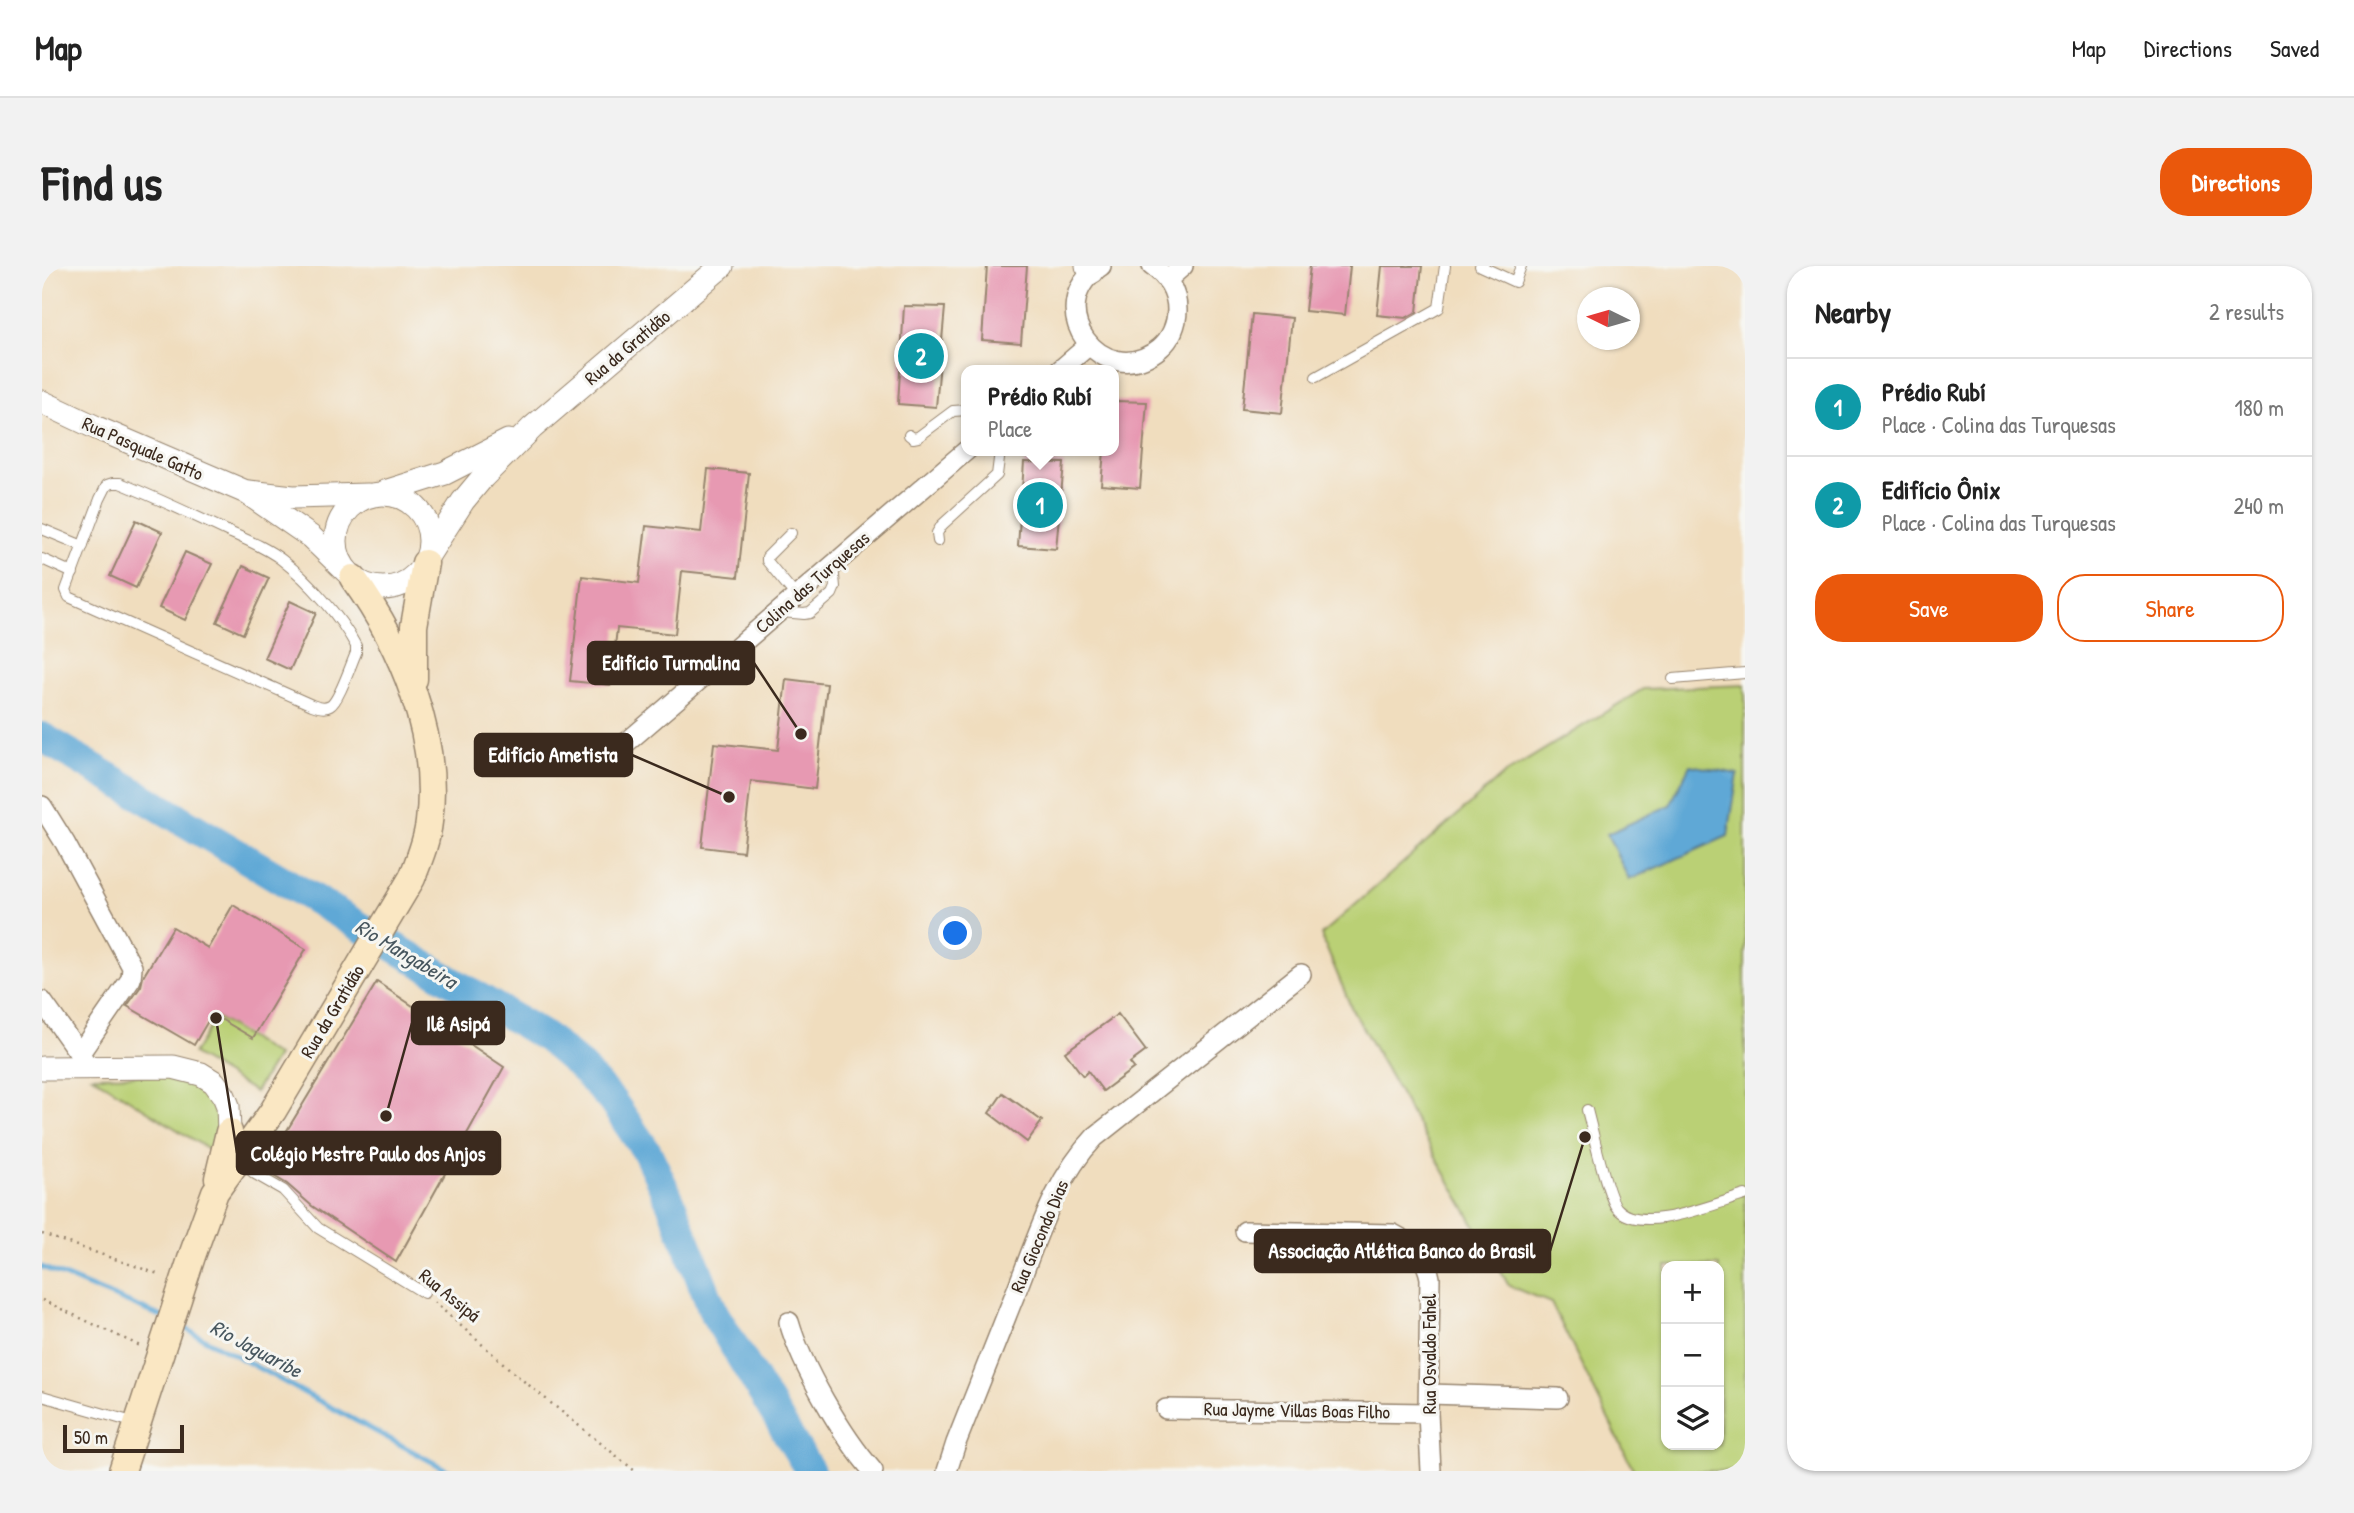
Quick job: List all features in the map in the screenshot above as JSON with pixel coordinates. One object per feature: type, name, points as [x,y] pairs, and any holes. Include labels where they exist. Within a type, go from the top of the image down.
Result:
[{"type":"main road","name":"Rua da Gratidão","points":[[414,695],[414,626],[427,559]]},
{"type":"main road","name":"Rua da Gratidão","points":[[122,1471],[161,1352],[173,1277],[215,1192],[273,1111],[412,878],[429,825],[430,771],[414,695],[388,632],[350,575]]},
{"type":"main road","points":[[215,1192],[229,1132]]},
{"type":"street","name":"Rua da Gratidão","points":[[427,559],[463,501],[532,428],[722,266]]},
{"type":"street","points":[[1093,268],[1077,295],[1075,308],[1081,334],[1102,356],[1119,361],[1136,361],[1152,355],[1165,344],[1174,329],[1177,312],[1175,295],[1167,280],[1152,266]]},
{"type":"street","points":[[1167,280],[1183,266]]},
{"type":"street","points":[[1066,365],[1089,345]]},
{"type":"street","name":"Rua Pasquale Gatto","points":[[42,402],[246,492],[311,537],[350,575]]},
{"type":"street","name":"Rua da Gratidão","points":[[376,494],[445,473],[532,428]]},
{"type":"street","name":"Colina das Turquesas","points":[[626,743],[961,455]]},
{"type":"street","name":"Rua Pasquale Gatto","points":[[246,492],[293,497],[376,494]]},
{"type":"street","points":[[376,494],[392,494],[405,498],[424,516],[429,528],[431,541],[427,559],[416,575],[405,583],[379,588],[365,585],[350,575],[339,558],[336,542],[338,526],[358,500],[376,494]]},
{"type":"street","points":[[42,806],[132,967],[131,979],[84,1060]]},
{"type":"street","name":"Rua Giocondo Dias","points":[[947,1471],[1045,1216],[1067,1172],[1080,1153],[1095,1137],[1301,974]]},
{"type":"street","points":[[42,1001],[84,1060]]},
{"type":"street","points":[[42,1068],[84,1060],[173,1067],[201,1074],[221,1090],[228,1106],[229,1132],[237,1158]]},
{"type":"street","name":"Rua Osvaldo Fahel","points":[[1245,1231],[1393,1234],[1418,1251],[1427,1264],[1430,1278],[1431,1471]]},
{"type":"street","points":[[789,1322],[801,1356],[851,1443],[873,1471]]},
{"type":"street","name":"Rua Jayme Villas Boas Filho","points":[[1166,1409],[1409,1411],[1429,1404],[1558,1398]]},
{"type":"lane","points":[[1316,377],[1439,307],[1445,266]]},
{"type":"lane","points":[[1480,266],[1515,282],[1521,266]]},
{"type":"lane","points":[[909,435],[918,437],[953,411],[961,410]]},
{"type":"lane","points":[[938,541],[938,530],[942,525],[997,475],[999,456]]},
{"type":"lane","points":[[120,483],[280,558],[320,596],[352,639],[356,653],[336,699],[330,706],[322,708],[69,597],[66,590],[73,573],[107,485],[120,483]]},
{"type":"lane","points":[[42,529],[83,546]]},
{"type":"lane","points":[[791,533],[767,557],[767,561],[796,596]]},
{"type":"lane","points":[[42,559],[73,573]]},
{"type":"lane","points":[[778,611],[810,613],[832,594],[835,587],[833,564]]},
{"type":"lane","points":[[1673,679],[1745,673]]},
{"type":"lane","points":[[1587,1110],[1611,1194],[1617,1208],[1630,1217],[1643,1221],[1664,1218],[1745,1195]]},
{"type":"lane","name":"Rua Assipá","points":[[237,1158],[256,1174],[283,1189],[318,1228],[424,1293]]},
{"type":"lane","points":[[42,1396],[136,1423]]},
{"type":"path","points":[[42,1234],[173,1277]]},
{"type":"path","name":"Rua Assipá","points":[[424,1293],[520,1378],[635,1471]]},
{"type":"path","points":[[42,1300],[161,1352]]},
{"type":"green space","points":[[1745,685],[1745,1471],[1634,1471],[1551,1303],[1509,1286],[1351,1007],[1321,935],[1503,775],[1643,689]]},
{"type":"green space","points":[[216,1017],[277,1056],[255,1092],[193,1054]]},
{"type":"green space","points":[[167,1075],[200,1085],[216,1100],[220,1118],[216,1154],[92,1076]]},
{"type":"water","points":[[1690,765],[1738,774],[1728,836],[1629,880],[1607,834],[1670,805]]},
{"type":"building","points":[[987,266],[1027,266],[1021,343],[982,340]]},
{"type":"building","points":[[1310,266],[1350,266],[1345,315],[1305,311]]},
{"type":"building","points":[[1382,266],[1422,266],[1417,312],[1406,318],[1377,315]]},
{"type":"building","points":[[904,306],[945,307],[936,407],[898,404]]},
{"type":"building","points":[[1252,314],[1292,318],[1282,413],[1242,409]]},
{"type":"building","points":[[1119,401],[1147,402],[1140,488],[1101,485],[1104,456],[1119,456]]},
{"type":"building","points":[[1024,462],[1064,463],[1056,549],[1018,546]]},
{"type":"building","points":[[708,469],[749,473],[738,577],[682,571],[675,634],[617,628],[611,685],[570,681],[582,576],[639,583],[646,526],[701,532]]},
{"type":"building","points":[[136,520],[162,532],[136,588],[110,576]]},
{"type":"building","points":[[185,552],[212,564],[185,620],[159,608]]},
{"type":"building","points":[[243,566],[269,578],[243,634],[217,622]]},
{"type":"building","points":[[290,601],[316,613],[290,670],[264,658]]},
{"type":"building","points":[[786,679],[827,684],[815,789],[751,781],[743,852],[702,847],[714,743],[778,750]]},
{"type":"building","points":[[233,905],[306,949],[253,1038],[212,1014],[194,1045],[127,1006],[173,927],[208,948]]},
{"type":"building","points":[[377,982],[504,1067],[396,1262],[312,1206],[274,1176],[266,1165]]},
{"type":"building","points":[[1118,1014],[1146,1051],[1130,1063],[1134,1068],[1103,1091],[1088,1071],[1083,1076],[1065,1052]]},
{"type":"building","points":[[1003,1093],[1042,1121],[1027,1142],[989,1113]]},
{"type":"waterway","name":"Rio Mangabeira","points":[[42,737],[547,1038],[580,1066],[612,1101],[647,1152],[671,1203],[714,1313],[810,1471]]},
{"type":"waterway","name":"Rio Jaguaribe","points":[[42,1267],[165,1318]]},
{"type":"waterway","name":"Rio Jaguaribe","points":[[177,1324],[449,1471]]},
{"type":"place","name":"Edifício Ônix","points":[[921,356]]},
{"type":"place","name":"Prédio Rubí","points":[[1040,505]]},
{"type":"place","name":"Edifício Turmalina","points":[[801,734]]},
{"type":"place","name":"Edifício Ametista","points":[[729,797]]},
{"type":"place","name":"Colégio Mestre Paulo dos Anjos","points":[[216,1018]]},
{"type":"place","name":"Ilê Asipá","points":[[386,1116]]},
{"type":"place","name":"Associação Atlética Banco do Brasil","points":[[1585,1137]]}]
